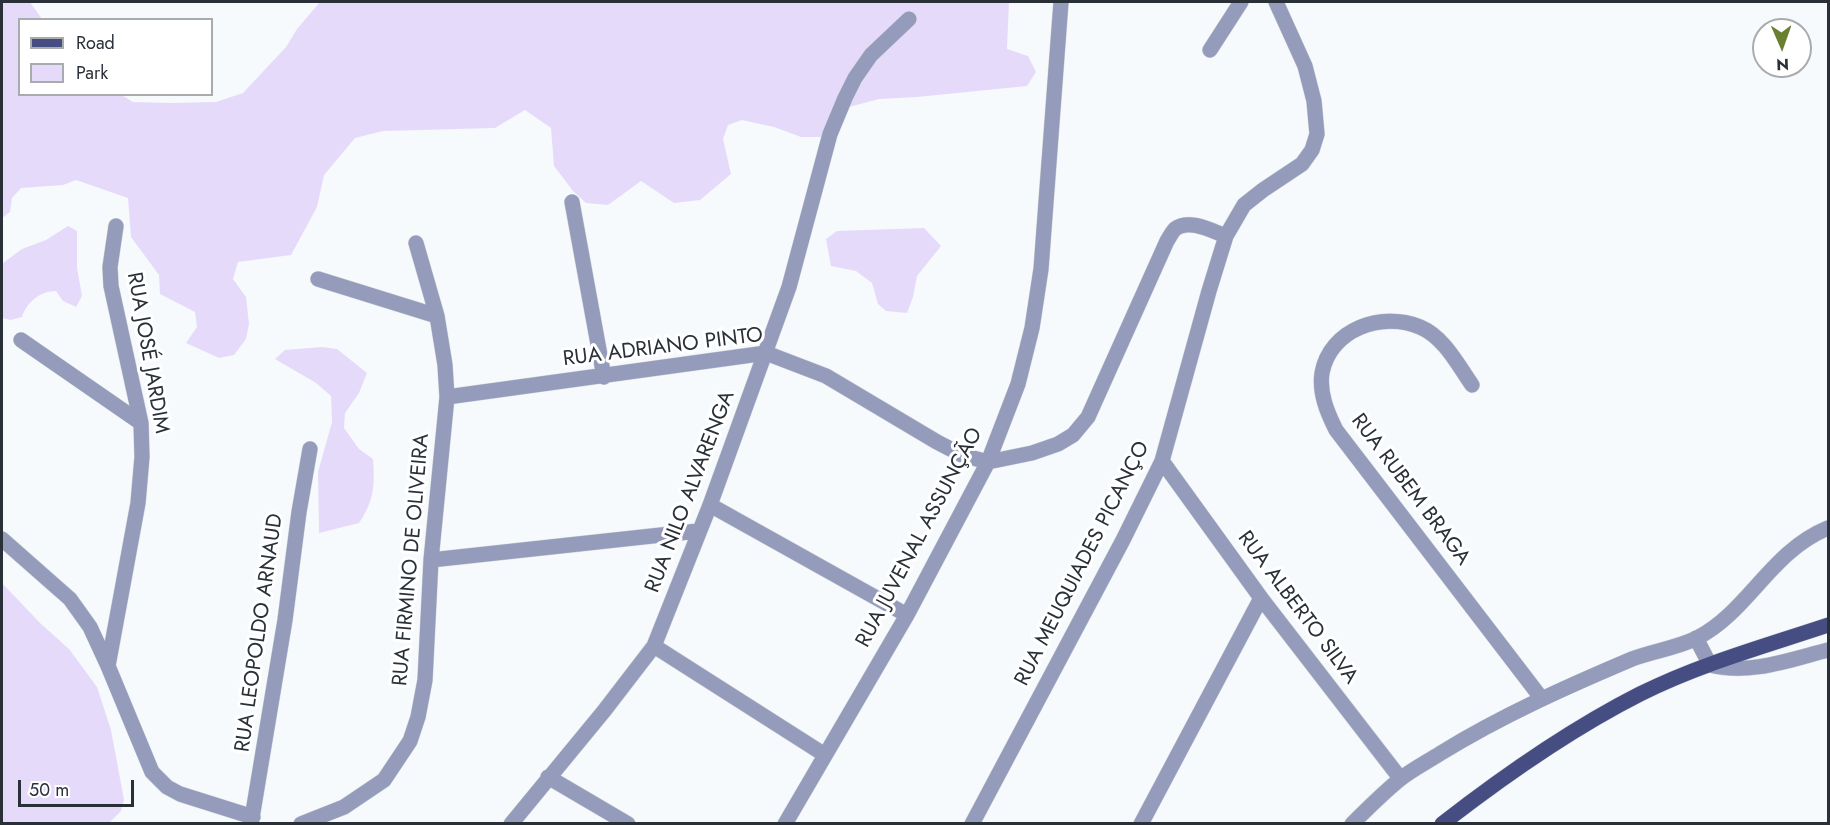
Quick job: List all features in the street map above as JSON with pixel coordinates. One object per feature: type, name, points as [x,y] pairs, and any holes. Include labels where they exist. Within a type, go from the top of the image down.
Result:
[{"type":"main road","points":[[1442,824],[1507,775],[1596,718],[1642,693],[1710,665],[1828,625]]},
{"type":"street","name":"RUA JUVENAL ASSUNÇÃO","points":[[785,824],[907,615],[988,462],[1018,384],[1032,328],[1041,269],[1061,2]]},
{"type":"street","points":[[1210,50],[1241,2]]},
{"type":"street","name":"RUA MEUQUIADES PICANÇO","points":[[972,824],[1123,540],[1162,461],[1226,236],[1245,205],[1302,164],[1312,150],[1317,134],[1314,101],[1305,66],[1276,2]]},
{"type":"street","name":"RUA NILO ALVARENGA","points":[[510,824],[604,711],[654,646],[710,505],[789,287],[830,134],[855,78],[871,55],[909,19]]},
{"type":"street","points":[[572,202],[604,377]]},
{"type":"street","name":"RUA ADRIANO PINTO","points":[[447,397],[766,353],[826,376],[962,455],[988,462],[1032,453],[1058,444],[1073,435],[1088,417],[1167,241],[1175,229],[1186,225],[1200,226],[1226,236]]},
{"type":"street","name":"RUA JOSÉ JARDIM","points":[[108,666],[138,503],[142,457],[141,423],[111,286],[110,267],[116,226]]},
{"type":"street","name":"RUA FIRMINO DE OLIVEIRA","points":[[301,824],[344,807],[384,780],[410,741],[418,717],[425,680],[431,560],[447,397],[445,365],[437,316],[416,243]]},
{"type":"street","points":[[318,279],[437,316]]},
{"type":"street","name":"RUA RUBEM BRAGA","points":[[1472,385],[1444,346],[1421,327],[1398,322],[1372,321],[1348,332],[1327,357],[1322,374],[1322,394],[1336,430],[1542,699]]},
{"type":"street","points":[[21,340],[141,423]]},
{"type":"street","name":"RUA LEOPOLDO ARNAUD","points":[[252,820],[310,449]]},
{"type":"street","name":"RUA ALBERTO SILVA","points":[[1162,461],[1261,598],[1400,778]]},
{"type":"street","points":[[710,505],[907,615]]},
{"type":"street","points":[[1352,824],[1400,778],[1480,729],[1635,658],[1696,638],[1734,610],[1777,562],[1800,544],[1828,528]]},
{"type":"street","points":[[431,560],[698,531]]},
{"type":"street","points":[[2,539],[70,599],[90,627],[152,772],[167,788],[252,820]]},
{"type":"street","points":[[1141,824],[1261,598]]},
{"type":"street","points":[[1696,638],[1710,665],[1724,669],[1766,666],[1828,650]]},
{"type":"street","points":[[654,646],[825,755]]},
{"type":"street","points":[[548,777],[628,824]]},
{"type":"green space","points":[[2,2],[30,2],[41,18],[18,18],[18,96],[123,96],[133,102],[216,102],[243,93],[286,47],[297,29],[320,2],[1009,2],[1007,49],[1028,56],[1036,72],[1027,86],[879,99],[838,110],[822,137],[801,137],[774,127],[742,120],[728,125],[723,139],[731,174],[700,200],[674,203],[641,181],[608,205],[586,203],[573,191],[554,166],[551,128],[525,110],[495,128],[383,131],[355,138],[324,175],[317,207],[291,255],[238,262],[233,279],[246,297],[249,324],[246,339],[234,355],[219,358],[186,343],[197,327],[195,312],[160,294],[159,275],[131,237],[128,198],[76,180],[63,185],[21,188],[12,198],[10,212],[2,218]]},
{"type":"green space","points":[[68,226],[77,231],[77,268],[82,296],[76,307],[63,301],[56,291],[35,298],[22,317],[11,320],[2,318],[2,261],[3,263],[22,249],[46,240]]},
{"type":"green space","points":[[924,228],[941,246],[917,276],[907,313],[886,311],[878,304],[872,283],[856,271],[831,266],[826,239],[837,231]]},
{"type":"green space","points":[[322,347],[337,349],[367,373],[359,393],[345,413],[344,428],[359,449],[373,459],[374,477],[371,500],[359,523],[319,533],[318,472],[332,422],[331,396],[316,383],[275,359],[285,350]]},
{"type":"green space","points":[[2,583],[40,623],[69,649],[97,687],[111,730],[124,800],[121,811],[109,823],[2,823]]}]
